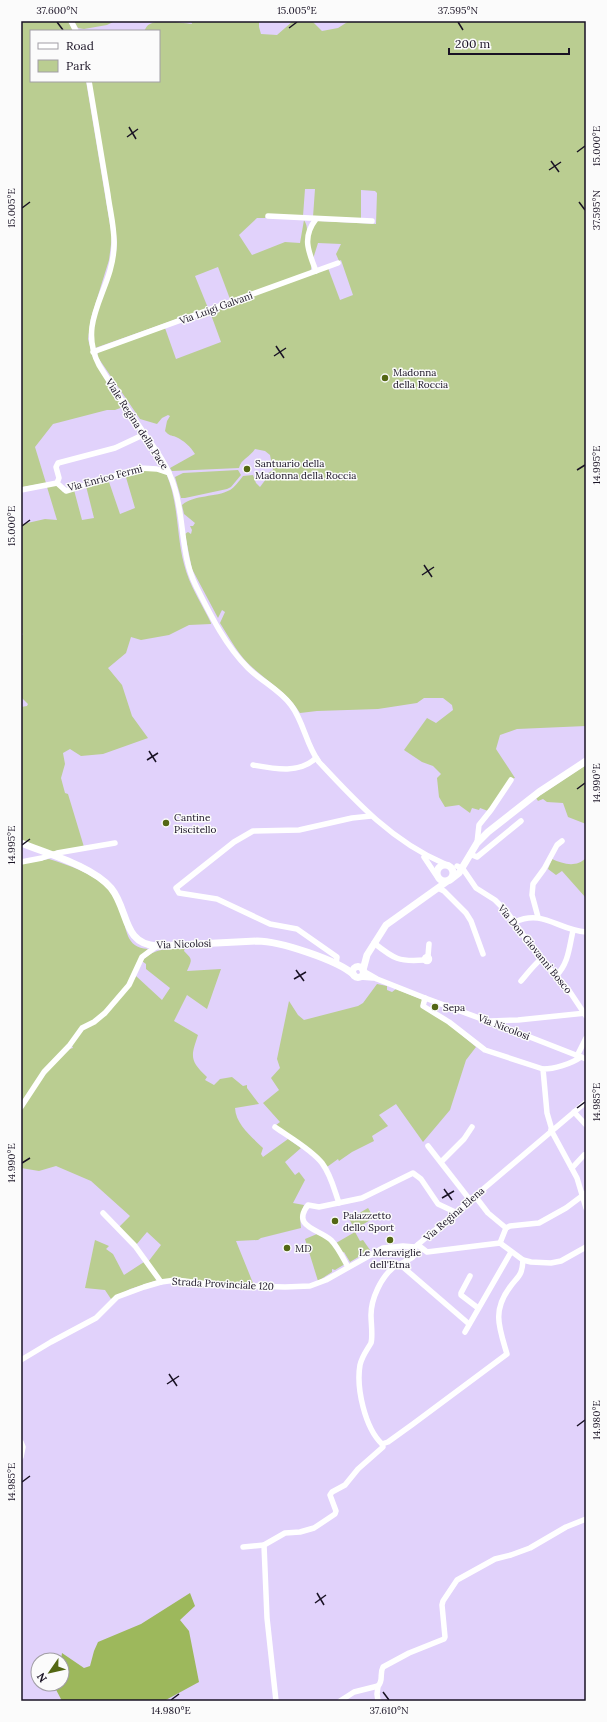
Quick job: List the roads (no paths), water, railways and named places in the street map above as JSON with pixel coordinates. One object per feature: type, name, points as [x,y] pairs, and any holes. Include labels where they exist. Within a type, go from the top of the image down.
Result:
[{"type":"main road","points":[[437,876],[443,881],[448,880],[460,868],[477,843],[488,832],[533,796],[586,761]]},
{"type":"main road","name":"Via Nicolosi","points":[[21,844],[91,872],[105,881],[119,899],[134,937],[141,942],[157,946],[265,941],[288,946],[359,971]]},
{"type":"main road","points":[[434,890],[438,883],[437,876],[439,866],[447,865],[460,868]]},
{"type":"main road","points":[[359,971],[374,943],[386,925],[452,877],[453,871],[447,865]]},
{"type":"street","points":[[71,21],[76,30]]},
{"type":"street","name":"Viale Regina della Pace","points":[[89,82],[105,176],[114,246],[110,269],[91,325],[90,336],[93,352],[103,372],[158,453],[169,473],[178,501],[186,560],[196,586],[217,625],[237,656],[249,669],[294,708],[316,758],[371,816],[393,835],[420,852],[447,865]]},
{"type":"street","points":[[268,216],[372,222]]},
{"type":"street","points":[[305,218],[309,228],[308,246],[316,271]]},
{"type":"street","points":[[309,228],[316,219]]},
{"type":"street","name":"Via Luigi Galvani","points":[[93,352],[338,263]]},
{"type":"street","points":[[58,483],[59,478],[56,467],[58,463],[115,448],[145,434]]},
{"type":"street","name":"Via Enrico Fermi","points":[[21,490],[58,483],[66,490],[140,468],[157,469],[169,473]]},
{"type":"street","points":[[253,765],[284,769],[296,768],[306,766],[316,758]]},
{"type":"street","points":[[477,843],[477,835],[481,821],[491,810],[511,780]]},
{"type":"street","points":[[338,964],[336,955],[322,948],[301,931],[270,924],[217,899],[179,893],[176,888],[234,842],[253,831],[298,830],[352,818],[371,816]]},
{"type":"street","points":[[470,854],[477,857],[521,821]]},
{"type":"street","points":[[538,917],[531,888],[535,880],[544,869],[557,845],[562,841]]},
{"type":"street","points":[[21,862],[114,843]]},
{"type":"street","points":[[420,852],[437,876]]},
{"type":"street","name":"Via Don Giovanni Bosco","points":[[460,868],[476,888],[499,903],[515,922],[541,960],[556,976],[586,1014]]},
{"type":"street","points":[[448,880],[446,890],[450,896]]},
{"type":"street","points":[[434,890],[441,889],[466,913],[471,921],[483,954]]},
{"type":"street","points":[[515,922],[524,918],[538,917],[573,931],[586,932]]},
{"type":"street","points":[[556,976],[562,969],[568,955],[573,931]]},
{"type":"street","points":[[374,943],[396,959],[404,961],[426,958],[428,944]]},
{"type":"street","points":[[21,1107],[44,1072],[69,1046],[82,1028],[94,1022],[105,1013],[129,985],[142,957],[157,946]]},
{"type":"street","points":[[521,981],[530,968],[541,960]]},
{"type":"street","name":"Via Nicolosi","points":[[359,971],[425,998],[581,1057]]},
{"type":"street","points":[[425,998],[423,1006],[449,1022],[485,1050],[543,1069],[548,1069],[575,1061],[581,1057],[586,1038]]},
{"type":"street","points":[[488,1021],[510,1021],[586,1014]]},
{"type":"street","points":[[517,1032],[518,1020]]},
{"type":"street","points":[[506,1028],[510,1021]]},
{"type":"street","points":[[543,1069],[547,1113],[552,1130],[572,1168],[586,1208]]},
{"type":"street","name":"Via Regina Elena","points":[[303,1287],[318,1284],[383,1248],[417,1246],[455,1212],[586,1102]]},
{"type":"street","points":[[574,1112],[586,1125]]},
{"type":"street","points":[[275,1127],[313,1154],[322,1163],[330,1176],[339,1203]]},
{"type":"street","points":[[441,1162],[464,1139],[472,1127]]},
{"type":"street","points":[[428,1146],[473,1198],[506,1228]]},
{"type":"street","points":[[572,1168],[584,1155]]},
{"type":"street","points":[[348,1267],[330,1239],[305,1223],[302,1216],[308,1205],[319,1207],[362,1198],[413,1173],[421,1179],[438,1204],[455,1212]]},
{"type":"street","points":[[500,1242],[506,1228],[510,1226],[539,1223],[586,1193]]},
{"type":"street","points":[[103,1213],[135,1246],[161,1282]]},
{"type":"street","points":[[382,1444],[375,1437],[364,1413],[363,1401],[359,1392],[358,1378],[364,1352],[371,1342],[371,1311],[374,1298],[387,1274],[395,1267],[413,1257],[417,1246],[427,1252],[500,1242]]},
{"type":"street","points":[[500,1242],[511,1252],[523,1260],[530,1262],[556,1262],[586,1247]]},
{"type":"street","points":[[465,1332],[511,1252]]},
{"type":"street","points":[[382,1444],[388,1442],[413,1424],[507,1354],[499,1325],[500,1305],[511,1286],[520,1277],[523,1260]]},
{"type":"street","points":[[402,1264],[404,1268],[469,1324]]},
{"type":"street","points":[[470,1276],[461,1295],[478,1308]]},
{"type":"street","name":"Strada Provinciale 120","points":[[21,1360],[50,1342],[92,1321],[101,1315],[117,1297],[161,1282],[176,1280],[217,1285],[303,1287]]},
{"type":"street","points":[[21,1442],[23,1447],[21,1457]]},
{"type":"street","points":[[243,1547],[264,1545],[285,1534],[314,1528],[335,1514],[336,1511],[330,1495],[332,1492],[345,1485],[358,1469],[383,1447],[382,1444]]},
{"type":"street","points":[[378,1701],[378,1686],[382,1679],[381,1671],[383,1667],[409,1653],[445,1637],[442,1605],[443,1601],[457,1580],[495,1558],[511,1555],[530,1548],[566,1527],[586,1519]]},
{"type":"street","points":[[264,1545],[267,1618],[276,1701]]},
{"type":"street","points":[[340,1701],[354,1692],[378,1686]]},
{"type":"place","name":"Madonna della Roccia","points":[[385,378]]},
{"type":"place","name":"Santuario della Madonna della Roccia","points":[[247,469]]},
{"type":"place","name":"Cantine Piscitello","points":[[166,823]]},
{"type":"place","name":"Sepa","points":[[435,1007]]},
{"type":"place","name":"Palazzetto dello Sport","points":[[335,1221]]},
{"type":"place","name":"Le Meraviglie dell'Etna","points":[[390,1240]]},
{"type":"place","name":"MD","points":[[287,1248]]}]
